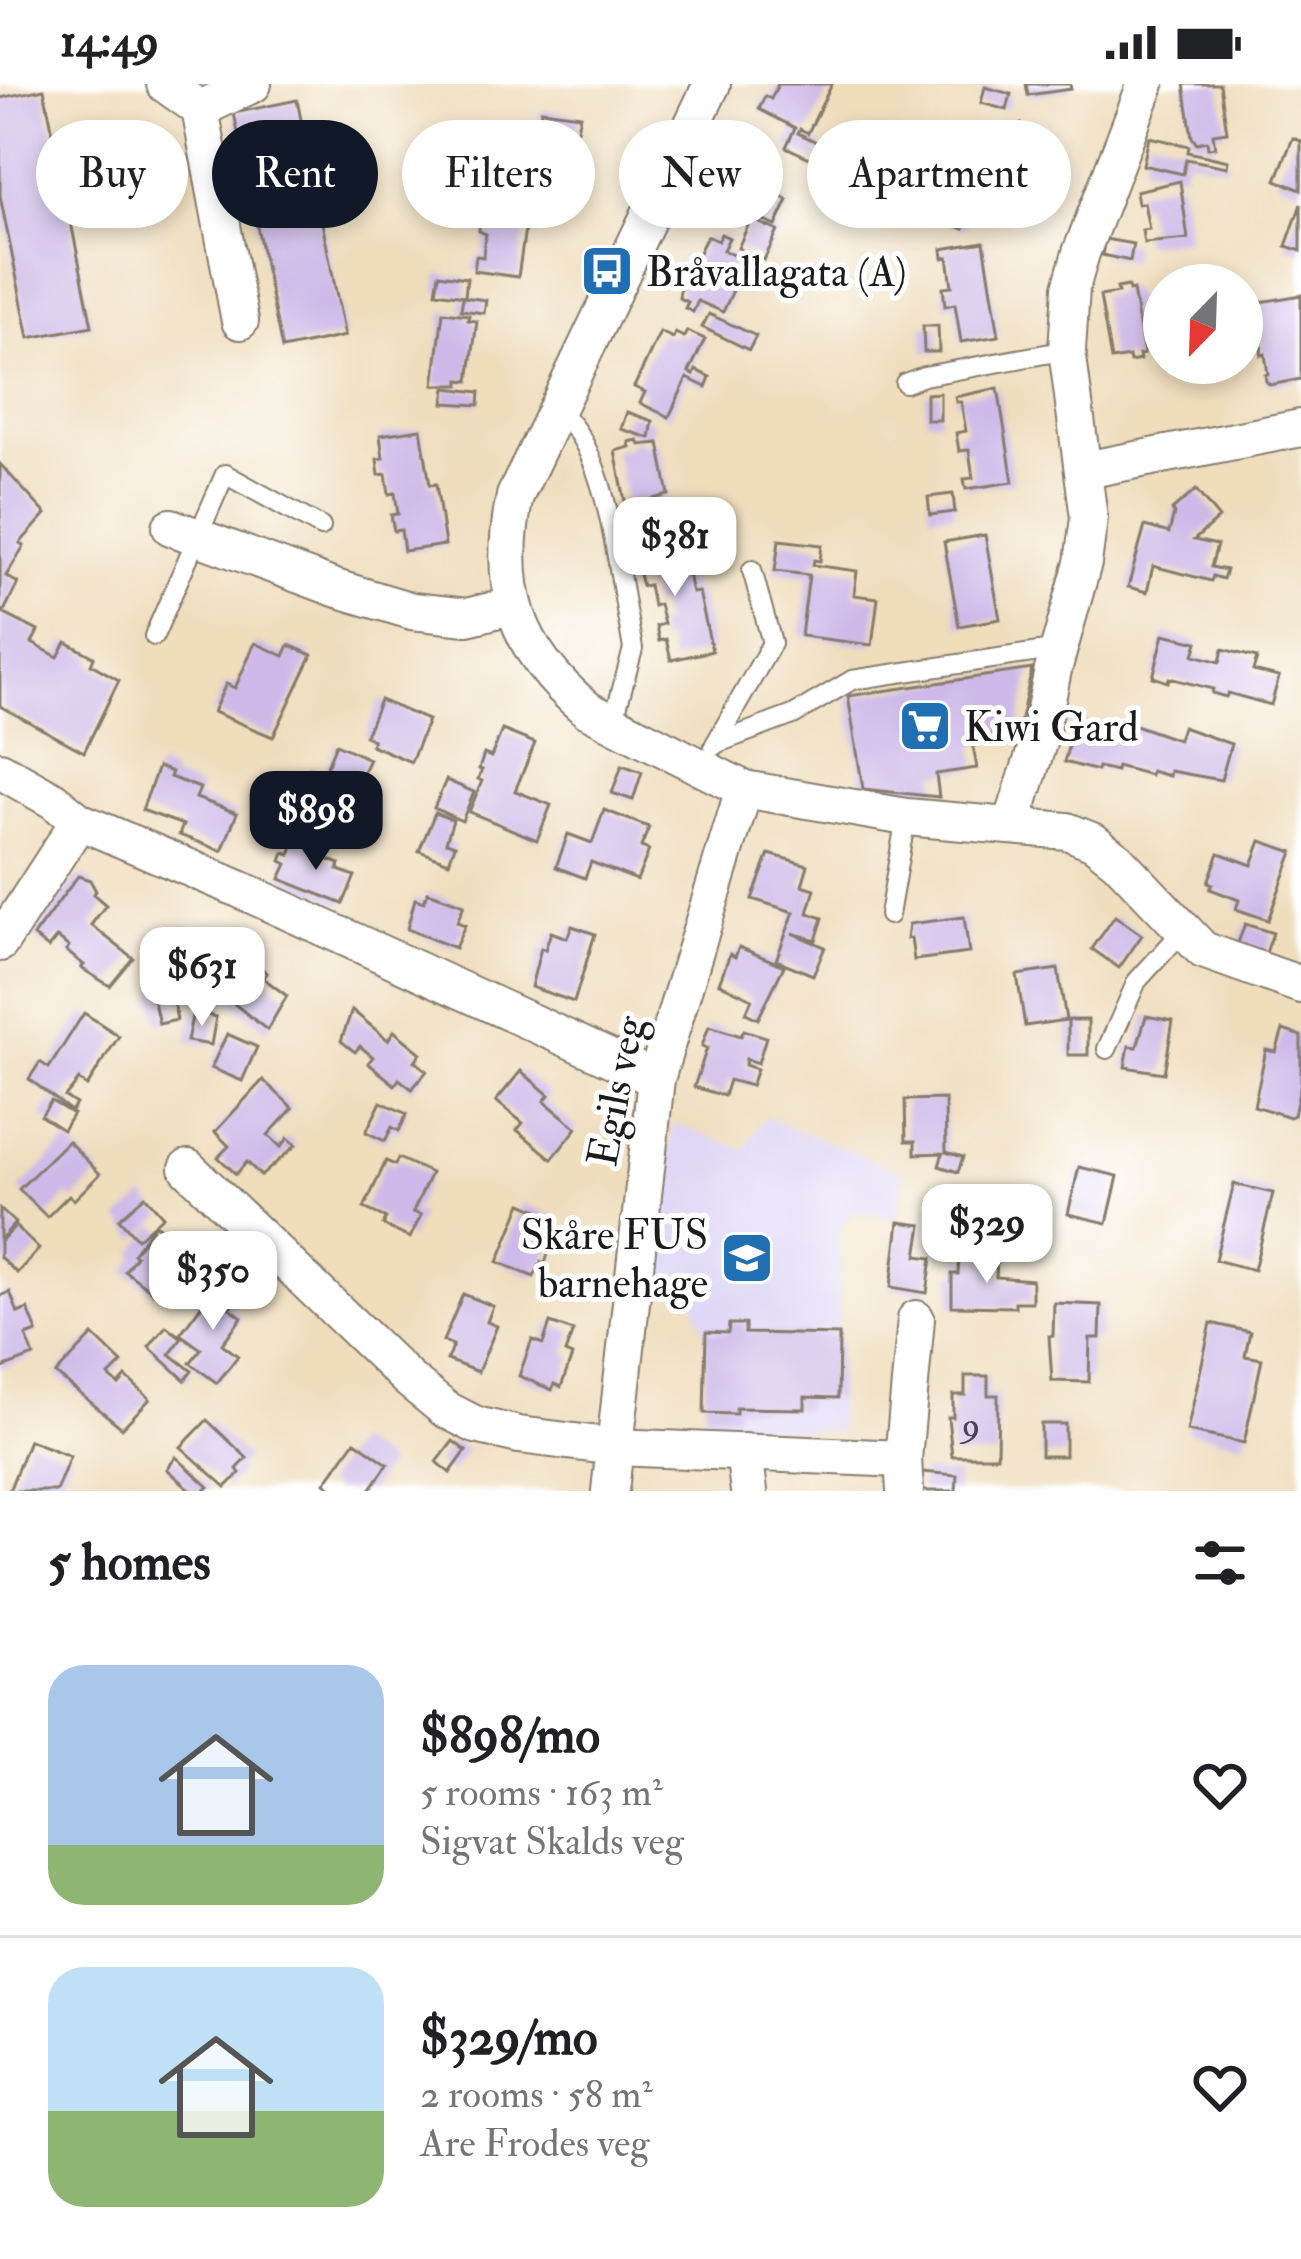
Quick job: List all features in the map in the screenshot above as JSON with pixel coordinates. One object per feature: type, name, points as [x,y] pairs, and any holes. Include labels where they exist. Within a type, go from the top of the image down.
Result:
[{"type":"street","points":[[165,84],[200,110],[240,321]]},
{"type":"street","points":[[200,110],[253,84]]},
{"type":"street","points":[[712,84],[514,496],[506,536],[511,606],[538,656],[567,693],[588,710],[709,755],[744,789],[906,817],[1067,831],[1094,842],[1118,860],[1203,950],[1301,985]]},
{"type":"street","points":[[1012,824],[1084,563],[1090,518],[1067,350],[1071,288],[1146,84]]},
{"type":"street","points":[[1085,470],[1301,428]]},
{"type":"street","points":[[185,533],[335,588],[439,617],[467,617],[511,606]]},
{"type":"street","points":[[0,770],[79,821],[656,1079]]},
{"type":"street","name":"Egils veg","points":[[610,1491],[656,1079],[744,789]]},
{"type":"street","points":[[0,943],[79,821]]},
{"type":"street","points":[[188,1168],[445,1409],[476,1425],[518,1435],[615,1447],[744,1452],[904,1475],[916,1319]]},
{"type":"street","points":[[744,1452],[749,1491]]},
{"type":"lane","points":[[905,383],[1067,350]]},
{"type":"lane","points":[[554,409],[580,434],[594,466],[629,626],[633,649],[613,722]]},
{"type":"lane","points":[[154,636],[185,533],[225,474],[321,526]]},
{"type":"lane","points":[[709,755],[772,643],[752,570]]},
{"type":"lane","points":[[709,755],[793,716],[852,680],[1059,649]]},
{"type":"lane","points":[[889,914],[906,817]]},
{"type":"lane","points":[[1107,1049],[1137,981],[1182,932]]},
{"type":"shaded area","name":"Skåre FUS barnehage","points":[[764,1116],[903,1173],[896,1218],[856,1211],[839,1228],[838,1431],[705,1427],[705,1333],[690,1292],[651,1287],[673,1123],[745,1150]]},
{"type":"building","points":[[778,84],[832,84],[814,120],[807,120],[807,132],[800,129],[798,133],[807,137],[807,157],[786,147],[795,128],[759,109],[765,96],[771,99]]},
{"type":"building","points":[[1026,84],[1070,84],[1071,89],[1028,95]]},
{"type":"building","points":[[1184,84],[1220,84],[1227,132],[1213,134],[1215,147],[1208,148],[1207,141],[1196,143],[1192,137]]},
{"type":"building","points":[[985,87],[1011,94],[1007,110],[981,103]]},
{"type":"building","points":[[44,89],[50,120],[36,120],[36,228],[72,228],[92,326],[29,338],[0,196],[0,98]]},
{"type":"building","points":[[297,100],[301,120],[235,120],[234,113]]},
{"type":"building","points":[[541,110],[580,115],[579,120],[540,120]]},
{"type":"building","points":[[1149,137],[1228,161],[1227,167],[1186,159],[1183,174],[1143,165]]},
{"type":"building","points":[[1293,138],[1301,141],[1301,190],[1276,180]]},
{"type":"building","points":[[1180,181],[1188,239],[1144,243],[1142,230],[1149,229],[1144,203],[1138,204],[1136,191]]},
{"type":"building","points":[[1301,204],[1301,251],[1286,246]]},
{"type":"building","points":[[257,228],[323,228],[345,336],[282,349]]},
{"type":"building","points":[[525,228],[518,277],[474,271],[476,256],[483,257],[486,234],[479,231]]},
{"type":"building","points":[[747,228],[778,231],[764,260],[738,248]]},
{"type":"building","points":[[721,234],[729,238],[723,250],[746,262],[723,312],[698,301],[693,312],[685,308],[688,302],[679,298],[680,291],[707,236],[718,241]]},
{"type":"building","points":[[1105,239],[1133,244],[1130,261],[1102,255]]},
{"type":"building","points":[[984,242],[999,336],[961,342],[955,304],[945,306],[943,287],[952,286],[948,257],[943,258],[942,249]]},
{"type":"building","points":[[439,274],[467,278],[465,296],[436,292]]},
{"type":"building","points":[[1117,288],[1133,290],[1143,348],[1140,360],[1111,360],[1100,296],[1118,293]]},
{"type":"building","points":[[1301,295],[1301,379],[1270,385],[1266,381],[1263,302]]},
{"type":"building","points":[[463,297],[486,300],[484,313],[461,310]]},
{"type":"building","points":[[443,312],[469,315],[468,320],[477,321],[469,381],[460,380],[460,385],[434,385]]},
{"type":"building","points":[[709,314],[756,336],[749,350],[702,327]]},
{"type":"building","points":[[923,326],[938,326],[939,352],[924,352]]},
{"type":"building","points":[[687,331],[705,339],[689,372],[710,377],[706,387],[687,378],[669,417],[640,403],[645,392],[634,387],[660,332],[673,338],[675,333],[684,337]]},
{"type":"building","points":[[446,388],[480,392],[479,405],[444,403]]},
{"type":"building","points":[[998,388],[1013,482],[966,489],[964,479],[973,478],[969,450],[959,451],[956,433],[966,431],[961,402],[955,397]]},
{"type":"building","points":[[940,393],[940,420],[926,420],[926,394]]},
{"type":"building","points":[[627,412],[653,421],[650,438],[621,429]]},
{"type":"building","points":[[421,429],[445,545],[404,551],[401,530],[394,531],[391,515],[398,514],[395,493],[389,494],[386,474],[379,475],[380,435]]},
{"type":"building","points":[[638,440],[640,445],[659,443],[669,495],[626,506],[615,451]]},
{"type":"building","points":[[0,464],[46,514],[20,543],[24,546],[6,576],[18,583],[3,613],[38,631],[32,643],[58,657],[66,642],[94,657],[91,664],[119,680],[84,752],[0,706]]},
{"type":"building","points":[[1196,490],[1219,518],[1194,540],[1217,545],[1211,567],[1226,570],[1223,579],[1213,576],[1211,581],[1153,566],[1147,592],[1128,587],[1145,526],[1169,533],[1172,510]]},
{"type":"building","points":[[953,494],[955,512],[930,515],[928,497]]},
{"type":"building","points":[[985,535],[1000,619],[959,626],[944,542]]},
{"type":"building","points":[[681,537],[692,593],[699,592],[712,651],[671,660],[666,639],[659,641],[656,626],[664,624],[659,604],[653,606],[649,585],[642,586],[638,570],[646,568],[641,545]]},
{"type":"building","points":[[779,540],[822,545],[820,561],[814,560],[813,565],[857,571],[854,595],[878,598],[872,645],[801,636],[809,575],[775,571]]},
{"type":"building","points":[[1164,634],[1198,642],[1194,655],[1220,662],[1223,649],[1257,658],[1253,671],[1279,677],[1271,705],[1153,677]]},
{"type":"building","points":[[255,643],[284,656],[289,645],[312,655],[273,737],[213,712],[226,684],[235,688]]},
{"type":"building","points":[[1032,669],[1018,732],[978,738],[979,745],[973,746],[977,768],[936,774],[939,797],[863,789],[848,696]]},
{"type":"building","points":[[380,700],[428,720],[411,762],[371,745],[373,740],[365,736]]},
{"type":"building","points":[[1076,719],[1125,735],[1129,723],[1178,740],[1182,727],[1231,744],[1221,780],[1170,771],[1169,776],[1151,771],[1150,775],[1117,766],[1116,771],[1098,767],[1097,771],[1064,762]]},
{"type":"building","points":[[502,730],[535,743],[515,791],[551,805],[537,840],[469,812],[482,781],[478,779],[484,754],[491,757]]},
{"type":"building","points":[[336,744],[369,759],[356,787],[324,773]]},
{"type":"building","points":[[622,765],[642,772],[633,800],[612,793]]},
{"type":"building","points":[[158,767],[200,788],[196,798],[237,813],[222,851],[179,835],[183,825],[142,810]]},
{"type":"building","points":[[310,768],[325,775],[310,815],[282,797],[286,788],[294,791]]},
{"type":"building","points":[[446,780],[474,792],[462,821],[434,808]]},
{"type":"building","points":[[604,810],[649,827],[641,847],[649,850],[637,880],[591,862],[585,878],[556,867],[568,834],[592,843]]},
{"type":"building","points":[[435,813],[453,820],[446,842],[455,845],[449,862],[419,851]]},
{"type":"building","points":[[296,839],[318,848],[316,855],[355,876],[343,904],[280,879],[287,864],[281,861],[284,853],[290,855]]},
{"type":"building","points":[[1261,841],[1293,852],[1268,920],[1236,909],[1239,900],[1210,889],[1213,884],[1208,882],[1219,853],[1252,865]]},
{"type":"building","points":[[769,854],[808,865],[802,885],[815,889],[808,913],[823,918],[816,940],[792,933],[825,947],[813,975],[776,960],[794,912],[752,899]]},
{"type":"building","points":[[78,876],[90,880],[93,894],[106,905],[91,925],[133,958],[110,986],[81,968],[84,965],[57,937],[48,948],[33,936]]},
{"type":"building","points":[[428,892],[464,905],[457,922],[465,925],[455,948],[407,929],[415,899],[424,902]]},
{"type":"building","points":[[1115,916],[1142,935],[1119,968],[1092,949]]},
{"type":"building","points":[[964,917],[969,953],[914,960],[911,938],[907,939],[909,924]]},
{"type":"building","points":[[1245,924],[1273,933],[1263,961],[1235,951]]},
{"type":"building","points":[[572,926],[595,934],[574,1002],[531,987],[541,948],[545,950],[551,932],[567,938]]},
{"type":"building","points":[[739,947],[784,966],[758,1019],[746,1013],[752,999],[719,983],[730,954],[735,957]]},
{"type":"building","points":[[245,955],[267,973],[263,978],[287,996],[267,1030],[217,990]]},
{"type":"building","points":[[1058,969],[1066,1020],[1025,1026],[1017,975]]},
{"type":"building","points":[[171,990],[177,1020],[159,1024],[152,993]]},
{"type":"building","points":[[352,1010],[388,1040],[394,1031],[421,1053],[415,1061],[427,1071],[412,1089],[399,1079],[395,1085],[368,1063],[373,1057],[360,1046],[355,1052],[341,1041]]},
{"type":"building","points":[[193,1012],[216,1017],[211,1045],[187,1041]]},
{"type":"building","points":[[84,1013],[119,1036],[87,1086],[79,1080],[65,1097],[76,1104],[71,1111],[29,1079],[40,1062],[49,1068]]},
{"type":"building","points":[[1146,1016],[1173,1021],[1164,1073],[1125,1067],[1129,1046],[1137,1047]]},
{"type":"building","points":[[1068,1020],[1088,1020],[1088,1055],[1068,1055]]},
{"type":"building","points":[[709,1026],[741,1036],[744,1030],[766,1037],[758,1063],[746,1059],[745,1065],[757,1069],[751,1086],[729,1080],[724,1096],[694,1087]]},
{"type":"building","points":[[1283,1030],[1301,1036],[1301,1083],[1290,1117],[1254,1106],[1266,1050],[1276,1052]]},
{"type":"building","points":[[227,1034],[257,1047],[242,1081],[211,1068]]},
{"type":"building","points":[[521,1071],[549,1095],[544,1101],[577,1128],[552,1159],[517,1130],[523,1123],[496,1101]]},
{"type":"building","points":[[263,1080],[293,1108],[268,1135],[281,1147],[288,1138],[296,1145],[261,1176],[247,1162],[236,1174],[218,1157],[229,1146],[215,1132]]},
{"type":"building","points":[[945,1099],[946,1152],[963,1157],[958,1172],[939,1166],[943,1153],[915,1154],[915,1141],[906,1141],[905,1100]]},
{"type":"building","points":[[51,1101],[73,1114],[63,1130],[41,1116]]},
{"type":"building","points":[[381,1102],[407,1114],[399,1131],[392,1127],[385,1141],[366,1132]]},
{"type":"building","points":[[68,1141],[100,1174],[74,1200],[69,1195],[47,1217],[19,1189]]},
{"type":"building","points":[[398,1158],[431,1173],[413,1212],[421,1215],[410,1238],[383,1225],[386,1218],[364,1208],[386,1161],[395,1165]]},
{"type":"building","points":[[1079,1167],[1118,1176],[1107,1223],[1068,1214]]},
{"type":"building","points":[[1234,1184],[1273,1193],[1254,1270],[1215,1260]]},
{"type":"building","points":[[145,1196],[163,1216],[137,1239],[119,1219]]},
{"type":"building","points":[[522,1203],[558,1218],[545,1264],[541,1262],[534,1277],[498,1262]]},
{"type":"building","points":[[0,1209],[15,1223],[0,1240]]},
{"type":"building","points":[[899,1222],[922,1225],[917,1256],[932,1258],[927,1293],[891,1287]]},
{"type":"building","points":[[155,1224],[193,1254],[171,1283],[165,1279],[154,1293],[125,1271]]},
{"type":"building","points":[[15,1226],[39,1249],[17,1273],[0,1257],[0,1242]]},
{"type":"building","points":[[959,1259],[997,1259],[996,1277],[1032,1280],[1032,1302],[1015,1302],[1015,1307],[952,1306],[952,1274],[958,1274]]},
{"type":"building","points":[[218,1283],[238,1298],[230,1308],[242,1317],[222,1344],[238,1356],[217,1383],[190,1363],[201,1349],[180,1334]]},
{"type":"building","points":[[10,1292],[18,1313],[28,1309],[37,1332],[26,1336],[34,1356],[0,1369],[0,1296]]},
{"type":"building","points":[[463,1294],[493,1306],[487,1322],[497,1326],[478,1372],[447,1360],[453,1345],[443,1341]]},
{"type":"building","points":[[1054,1303],[1101,1305],[1100,1338],[1090,1338],[1089,1382],[1052,1381],[1049,1336],[1053,1336]]},
{"type":"building","points":[[550,1323],[573,1331],[565,1353],[572,1356],[561,1387],[554,1384],[552,1390],[519,1376],[532,1340],[543,1344]]},
{"type":"building","points":[[1211,1323],[1250,1332],[1245,1356],[1262,1359],[1244,1443],[1187,1431]]},
{"type":"building","points":[[729,1324],[745,1324],[745,1333],[839,1335],[838,1398],[805,1397],[805,1409],[736,1408],[736,1414],[704,1413],[706,1332],[728,1333]]},
{"type":"building","points":[[166,1326],[182,1338],[170,1354],[192,1371],[185,1380],[149,1347]]},
{"type":"building","points":[[93,1335],[122,1363],[109,1376],[119,1385],[126,1377],[150,1399],[122,1428],[56,1374]]},
{"type":"building","points":[[965,1376],[988,1376],[988,1395],[998,1395],[997,1456],[952,1456],[948,1417],[953,1417],[953,1395],[965,1395]]},
{"type":"building","points":[[207,1420],[247,1458],[226,1487],[181,1447]]},
{"type":"building","points":[[1041,1424],[1065,1424],[1065,1456],[1041,1456]]},
{"type":"building","points":[[29,1440],[70,1456],[56,1491],[9,1491]]},
{"type":"building","points":[[355,1441],[388,1464],[369,1491],[336,1491],[325,1483]]},
{"type":"building","points":[[453,1441],[466,1451],[450,1473],[437,1462]]},
{"type":"building","points":[[176,1457],[209,1487],[192,1491],[167,1469]]},
{"type":"building","points":[[922,1472],[957,1475],[956,1491],[921,1491]]},
{"type":"place","name":"Bråvallagata (A)","points":[[607,271]]},
{"type":"place","name":"Kiwi Gard","points":[[925,726]]},
{"type":"place","name":"Skåre FUS barnehage","points":[[747,1258]]}]
